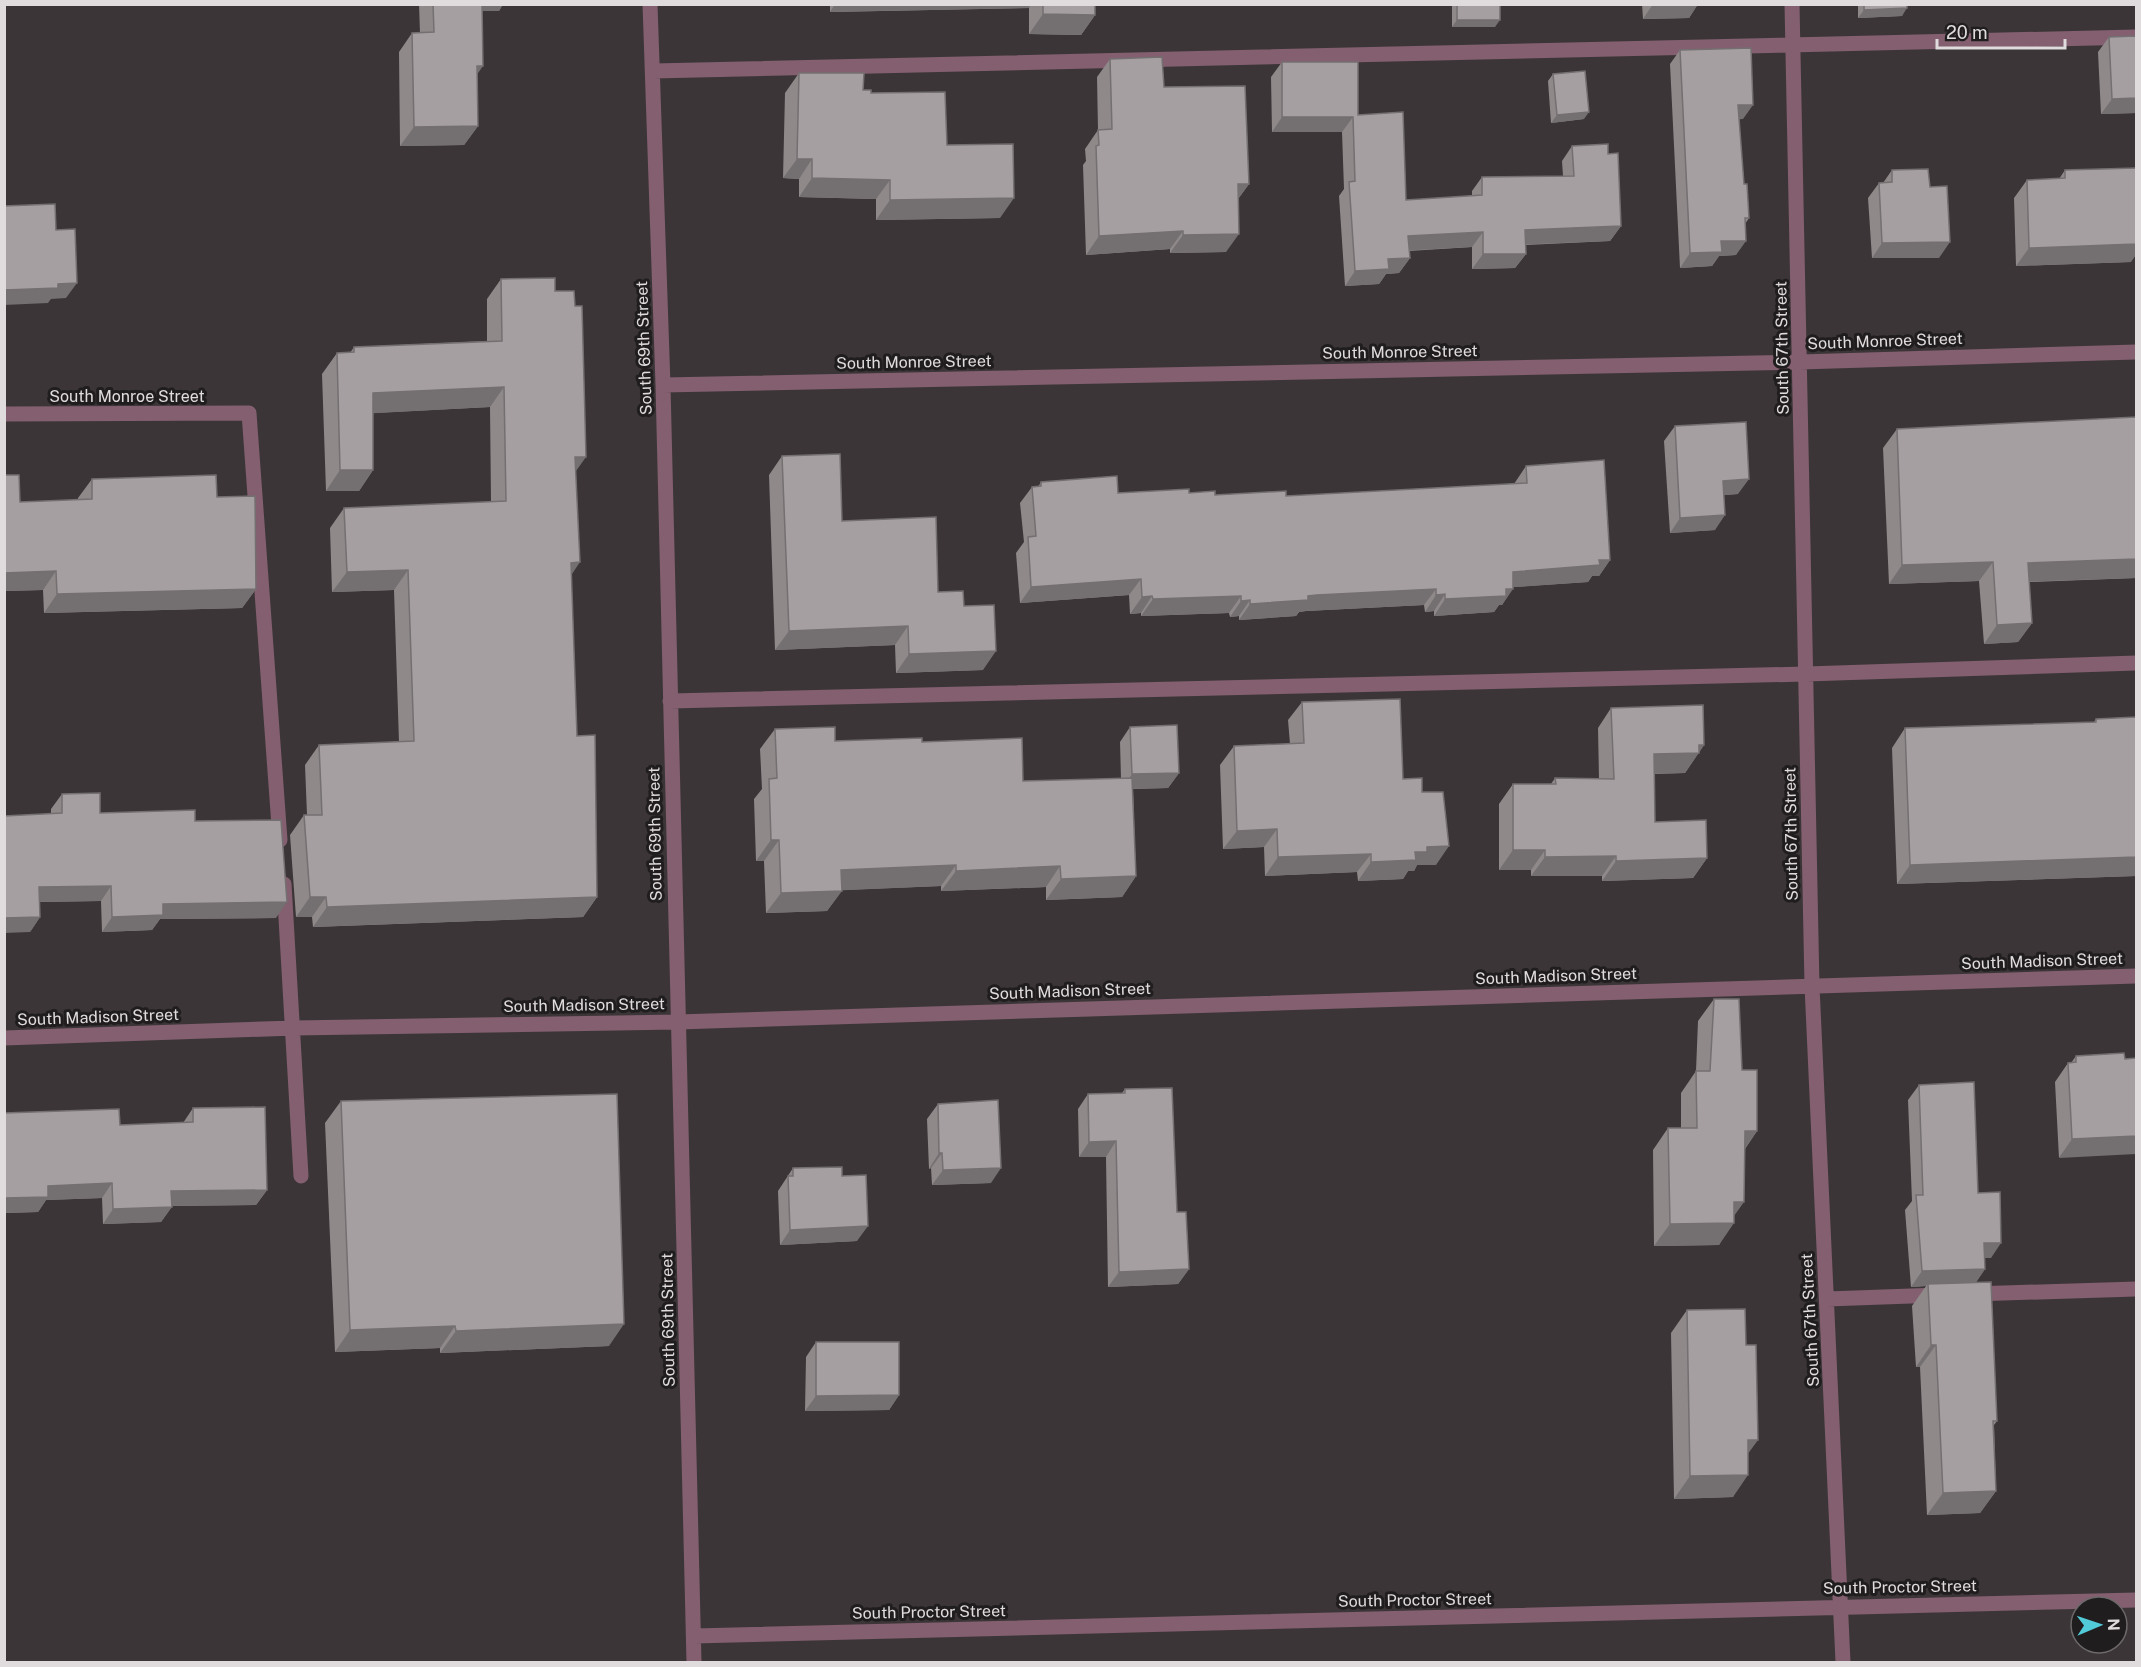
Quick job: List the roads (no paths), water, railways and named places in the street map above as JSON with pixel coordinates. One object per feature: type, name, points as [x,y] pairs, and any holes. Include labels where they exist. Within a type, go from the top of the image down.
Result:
[{"type":"street","name":"South 69th Street","points":[[650,4],[663,385],[694,1662]]},
{"type":"street","name":"South 67th Street","points":[[1792,4],[1812,986],[1843,1662]]},
{"type":"street","points":[[652,71],[2136,37]]},
{"type":"street","name":"South Monroe Street","points":[[663,385],[1800,362],[2136,352]]},
{"type":"street","name":"South Monroe Street","points":[[4,414],[249,413],[294,1029]]},
{"type":"street","points":[[670,701],[1806,674],[2136,663]]},
{"type":"street","name":"South Madison Street","points":[[4,1038],[294,1029],[678,1022],[2136,976]]},
{"type":"street","points":[[294,1029],[301,1176]]},
{"type":"street","points":[[1827,1299],[2136,1289]]},
{"type":"street","name":"South Proctor Street","points":[[694,1636],[2136,1600]]}]
